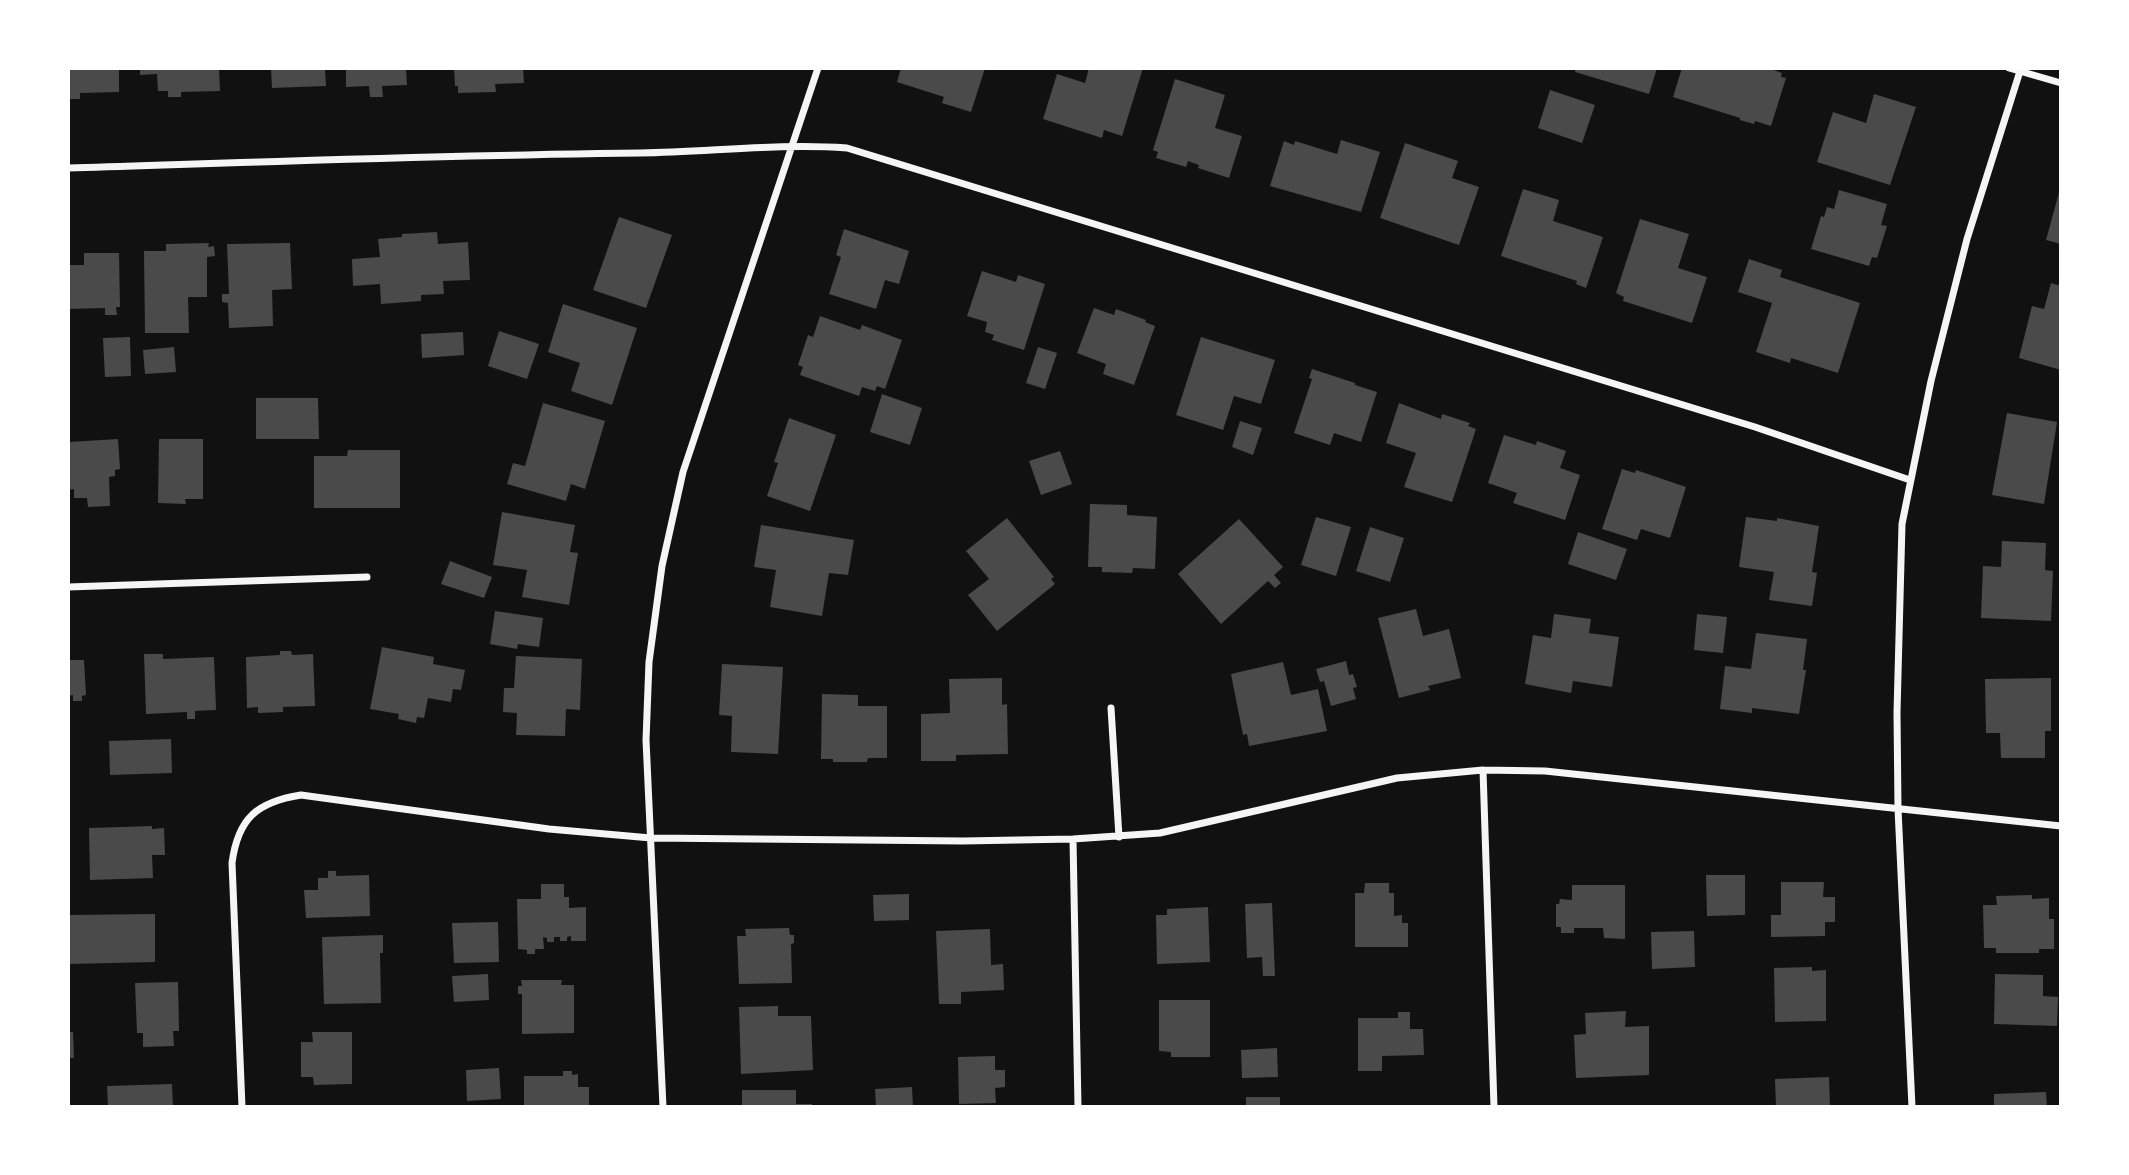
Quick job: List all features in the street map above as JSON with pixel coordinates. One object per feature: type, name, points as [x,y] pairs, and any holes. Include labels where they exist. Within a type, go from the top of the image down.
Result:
[{"type":"street","points":[[663,1107],[646,740],[649,662],[662,566],[683,472],[817,68]]},
{"type":"street","points":[[2009,68],[2061,83]]},
{"type":"street","points":[[1912,1107],[1898,809],[1897,712],[1902,524],[1931,381],[1964,252],[2020,70]]},
{"type":"street","points":[[68,168],[689,152],[791,146],[847,148],[1741,423],[1910,480]]},
{"type":"street","points":[[68,587],[367,576]]},
{"type":"street","points":[[1111,708],[1119,837]]},
{"type":"street","points":[[242,1107],[232,863],[235,844],[243,826],[256,811],[277,799],[302,795],[549,829],[651,838],[962,841],[1073,839],[1160,833],[1397,778],[1483,769],[1545,771],[2061,826]]},
{"type":"street","points":[[1483,769],[1494,1107]]},
{"type":"street","points":[[1073,839],[1078,1107]]},
{"type":"building","points":[[68,68],[119,68],[119,92],[80,93],[80,99],[69,99]]},
{"type":"building","points":[[140,68],[219,68],[220,91],[181,92],[181,97],[168,97],[168,91],[158,91],[157,74],[140,75]]},
{"type":"building","points":[[271,68],[325,68],[326,86],[272,88]]},
{"type":"building","points":[[346,68],[406,68],[407,85],[382,86],[383,97],[370,97],[369,86],[346,87]]},
{"type":"building","points":[[454,68],[523,68],[524,83],[495,84],[496,92],[458,93]]},
{"type":"building","points":[[901,68],[985,68],[971,112],[942,103],[944,97],[897,82]]},
{"type":"building","points":[[1089,68],[1143,68],[1122,136],[1104,130],[1102,138],[1043,119],[1057,74],[1085,83]]},
{"type":"building","points":[[1576,68],[1657,68],[1649,94],[1575,72]]},
{"type":"building","points":[[1682,68],[1768,68],[1782,73],[1781,77],[1786,78],[1771,126],[1740,120],[1673,97]]},
{"type":"building","points":[[1175,79],[1225,95],[1215,128],[1242,136],[1229,178],[1198,168],[1199,165],[1188,161],[1186,167],[1156,158],[1158,152],[1153,150]]},
{"type":"building","points":[[1550,90],[1595,105],[1582,143],[1538,128]]},
{"type":"building","points":[[1874,94],[1916,107],[1890,185],[1817,162],[1833,112],[1866,123]]},
{"type":"building","points":[[1341,140],[1380,152],[1361,212],[1270,186],[1284,141],[1294,145],[1295,141],[1337,154]]},
{"type":"building","points":[[1405,143],[1458,161],[1452,178],[1479,187],[1459,245],[1380,218]]},
{"type":"building","points":[[1523,189],[1559,200],[1553,221],[1603,237],[1586,288],[1576,284],[1577,281],[1501,256]]},
{"type":"building","points":[[2061,189],[2061,244],[2046,240]]},
{"type":"building","points":[[1839,190],[1887,204],[1881,225],[1887,226],[1877,258],[1872,257],[1869,266],[1811,249],[1821,216],[1824,217],[1827,207],[1834,209]]},
{"type":"building","points":[[619,217],[672,235],[646,308],[593,290]]},
{"type":"building","points":[[1640,219],[1689,234],[1678,268],[1707,277],[1692,323],[1623,301],[1624,297],[1616,293]]},
{"type":"building","points":[[844,229],[909,251],[899,284],[885,280],[876,309],[829,294],[841,257],[836,255]]},
{"type":"building","points":[[437,232],[438,244],[468,242],[470,280],[443,281],[444,294],[421,295],[421,301],[381,304],[380,284],[353,286],[352,259],[380,257],[378,239],[402,237],[402,234]]},
{"type":"building","points":[[209,243],[208,247],[214,246],[215,256],[207,257],[207,297],[188,297],[189,333],[145,333],[144,251],[166,251],[166,244]]},
{"type":"building","points":[[290,243],[292,289],[272,290],[273,326],[229,328],[228,303],[222,302],[222,294],[229,294],[227,244]]},
{"type":"building","points":[[84,253],[119,253],[120,307],[116,307],[117,315],[105,315],[105,308],[68,309],[68,265],[84,265]]},
{"type":"building","points":[[1749,259],[1782,270],[1780,277],[1860,303],[1838,373],[1791,358],[1790,363],[1756,352],[1772,303],[1738,292]]},
{"type":"building","points":[[982,271],[1016,282],[1018,275],[1045,284],[1024,350],[992,340],[994,335],[985,332],[987,322],[967,316]]},
{"type":"building","points":[[2051,283],[2061,286],[2061,370],[2019,358],[2032,306],[2044,309]]},
{"type":"building","points":[[563,304],[637,328],[612,405],[571,391],[580,363],[548,352]]},
{"type":"building","points":[[1094,308],[1114,315],[1116,309],[1155,326],[1134,385],[1103,374],[1106,364],[1077,353]]},
{"type":"building","points":[[820,316],[860,330],[862,325],[902,340],[885,389],[877,386],[875,391],[862,387],[859,396],[800,375],[803,367],[798,365],[808,335],[813,337]]},
{"type":"building","points":[[499,331],[539,344],[527,379],[488,366]]},
{"type":"building","points":[[463,332],[464,355],[422,358],[421,334]]},
{"type":"building","points":[[130,337],[131,376],[105,377],[103,338]]},
{"type":"building","points":[[1201,337],[1275,360],[1261,404],[1234,396],[1223,430],[1176,415]]},
{"type":"building","points":[[174,347],[176,372],[145,374],[143,350]]},
{"type":"building","points":[[1038,347],[1057,353],[1045,389],[1026,383]]},
{"type":"building","points":[[1312,369],[1377,392],[1361,442],[1334,433],[1330,445],[1294,433],[1312,379],[1309,378]]},
{"type":"building","points":[[882,394],[922,408],[910,445],[870,432]]},
{"type":"building","points":[[256,398],[318,398],[319,439],[256,439]]},
{"type":"building","points":[[543,403],[605,421],[585,489],[571,484],[566,501],[507,484],[513,463],[525,466]]},
{"type":"building","points":[[1399,403],[1441,419],[1442,414],[1470,423],[1468,426],[1476,429],[1452,502],[1404,487],[1416,453],[1386,443]]},
{"type":"building","points":[[2007,413],[2057,422],[2044,504],[1992,495]]},
{"type":"building","points":[[789,418],[836,435],[810,511],[767,496],[778,463],[774,462]]},
{"type":"building","points":[[1240,421],[1262,428],[1253,455],[1232,447]]},
{"type":"building","points":[[1504,435],[1536,445],[1537,441],[1566,451],[1560,468],[1580,475],[1565,520],[1513,503],[1517,493],[1488,483]]},
{"type":"building","points":[[118,439],[120,469],[115,470],[115,476],[109,477],[110,506],[88,507],[87,498],[74,498],[74,489],[68,490],[69,442]]},
{"type":"building","points":[[159,439],[203,439],[203,499],[185,499],[186,504],[158,503]]},
{"type":"building","points":[[348,450],[400,450],[400,508],[314,508],[314,456],[347,456]]},
{"type":"building","points":[[1060,451],[1072,484],[1041,495],[1029,461]]},
{"type":"building","points":[[1622,469],[1635,473],[1636,470],[1686,487],[1670,538],[1641,529],[1637,540],[1602,529]]},
{"type":"building","points":[[1090,504],[1127,505],[1127,515],[1157,517],[1155,569],[1133,568],[1132,573],[1102,572],[1102,567],[1088,567]]},
{"type":"building","points":[[502,512],[575,525],[570,552],[578,553],[569,605],[522,597],[527,570],[493,565]]},
{"type":"building","points":[[1316,517],[1351,527],[1336,576],[1301,565]]},
{"type":"building","points":[[1746,517],[1777,521],[1777,518],[1819,526],[1812,572],[1817,573],[1812,606],[1769,600],[1774,572],[1739,567]]},
{"type":"building","points":[[1007,518],[1054,577],[1051,579],[1055,584],[997,631],[968,595],[989,579],[966,551]]},
{"type":"building","points":[[1239,519],[1283,567],[1274,575],[1281,583],[1275,588],[1268,581],[1221,624],[1178,574]]},
{"type":"building","points":[[761,525],[854,540],[848,575],[829,573],[822,616],[770,607],[776,570],[754,567]]},
{"type":"building","points":[[1370,527],[1404,538],[1390,582],[1356,571]]},
{"type":"building","points":[[1578,532],[1627,549],[1616,580],[1568,564]]},
{"type":"building","points":[[2002,541],[2046,543],[2045,570],[2053,571],[2051,621],[1981,618],[1983,566],[2001,567]]},
{"type":"building","points":[[450,561],[492,577],[484,598],[441,584]]},
{"type":"building","points":[[1416,609],[1423,636],[1449,629],[1461,678],[1428,686],[1430,690],[1399,698],[1378,618]]},
{"type":"building","points":[[495,611],[543,618],[539,647],[518,644],[517,649],[490,644]]},
{"type":"building","points":[[1554,614],[1591,619],[1589,633],[1619,637],[1612,687],[1573,681],[1571,693],[1525,684],[1533,635],[1551,638]]},
{"type":"building","points":[[1697,614],[1727,617],[1723,653],[1694,650]]},
{"type":"building","points":[[1756,633],[1807,639],[1803,670],[1806,670],[1799,714],[1752,708],[1752,713],[1720,709],[1725,666],[1751,669]]},
{"type":"building","points":[[382,647],[434,657],[433,664],[465,670],[461,690],[453,689],[451,702],[428,698],[424,718],[417,717],[416,723],[398,719],[399,714],[370,709]]},
{"type":"building","points":[[280,651],[291,651],[292,655],[313,654],[315,706],[283,707],[283,712],[258,713],[258,707],[247,708],[246,657],[280,655]]},
{"type":"building","points":[[144,654],[163,654],[163,659],[214,657],[216,710],[195,711],[195,719],[187,719],[187,712],[146,714]]},
{"type":"building","points":[[516,656],[582,659],[580,710],[566,709],[565,736],[516,735],[517,713],[503,712],[504,688],[514,688]]},
{"type":"building","points":[[68,660],[84,660],[86,695],[82,696],[82,701],[73,701],[73,695],[68,696]]},
{"type":"building","points":[[1346,661],[1349,675],[1353,674],[1357,687],[1353,688],[1356,699],[1331,706],[1324,681],[1320,682],[1316,669]]},
{"type":"building","points":[[1283,662],[1291,695],[1318,689],[1327,731],[1249,746],[1247,734],[1243,735],[1231,674]]},
{"type":"building","points":[[722,664],[783,667],[778,754],[731,752],[732,716],[719,715]]},
{"type":"building","points":[[1002,678],[1002,705],[1007,704],[1008,754],[956,755],[956,761],[921,761],[921,714],[950,713],[949,679]]},
{"type":"building","points":[[2051,678],[2051,731],[2045,731],[2045,758],[2001,758],[2000,733],[1986,733],[1985,679]]},
{"type":"building","points":[[822,694],[858,695],[858,706],[887,706],[887,758],[868,758],[867,762],[833,762],[833,759],[821,759]]},
{"type":"building","points":[[171,739],[172,773],[110,775],[109,741]]},
{"type":"building","points":[[152,826],[152,829],[164,828],[165,855],[152,855],[153,878],[90,880],[89,828]]},
{"type":"building","points":[[328,871],[336,871],[336,876],[369,875],[370,916],[306,918],[304,890],[318,890],[318,878],[328,878]]},
{"type":"building","points":[[1706,875],[1745,875],[1745,915],[1707,916]]},
{"type":"building","points":[[1781,882],[1824,882],[1823,897],[1835,897],[1835,922],[1825,922],[1825,936],[1771,937],[1771,915],[1781,915]]},
{"type":"building","points":[[1365,883],[1389,883],[1389,893],[1394,893],[1394,916],[1402,915],[1402,923],[1408,923],[1408,947],[1355,947],[1355,893],[1364,893]]},
{"type":"building","points":[[541,884],[564,884],[564,897],[569,897],[569,908],[586,907],[586,941],[571,941],[571,936],[567,937],[567,941],[554,937],[554,942],[547,942],[547,938],[543,937],[544,949],[535,949],[535,954],[527,954],[527,950],[518,949],[517,899],[541,899]]},
{"type":"building","points":[[1572,885],[1625,885],[1625,939],[1604,938],[1603,928],[1574,928],[1574,933],[1561,933],[1561,927],[1556,927],[1556,904],[1559,904],[1560,899],[1572,900]]},
{"type":"building","points":[[909,894],[909,920],[874,921],[873,895]]},
{"type":"building","points":[[2032,895],[2032,899],[2049,898],[2049,919],[2054,919],[2054,949],[2039,949],[2039,953],[1996,953],[1996,948],[1984,948],[1983,905],[1997,905],[1996,896]]},
{"type":"building","points":[[1272,903],[1275,976],[1263,976],[1262,957],[1247,958],[1245,904]]},
{"type":"building","points":[[1208,907],[1210,962],[1157,964],[1156,915],[1167,915],[1167,909]]},
{"type":"building","points":[[155,914],[155,962],[69,964],[68,915]]},
{"type":"building","points":[[498,922],[499,962],[454,963],[452,923]]},
{"type":"building","points":[[789,928],[790,935],[794,935],[794,943],[791,944],[792,983],[739,984],[737,936],[746,936],[745,929]]},
{"type":"building","points":[[990,929],[991,965],[1003,964],[1004,990],[961,992],[961,1004],[939,1004],[936,931]]},
{"type":"building","points":[[1694,931],[1695,967],[1652,969],[1651,932]]},
{"type":"building","points":[[383,935],[383,953],[380,953],[381,1003],[324,1004],[322,937]]},
{"type":"building","points":[[1812,967],[1812,971],[1826,970],[1826,1021],[1775,1022],[1774,968]]},
{"type":"building","points":[[488,974],[489,1000],[454,1002],[452,976]]},
{"type":"building","points":[[1995,974],[2043,975],[2043,996],[2058,997],[2057,1026],[1994,1024]]},
{"type":"building","points":[[521,980],[562,980],[561,985],[574,985],[574,1033],[522,1034],[522,994],[518,994],[518,986],[522,986]]},
{"type":"building","points":[[178,982],[179,1031],[173,1031],[174,1046],[143,1047],[143,1033],[137,1033],[135,983]]},
{"type":"building","points":[[1159,1000],[1210,1000],[1210,1057],[1171,1057],[1171,1052],[1159,1051]]},
{"type":"building","points":[[778,1006],[778,1016],[811,1016],[813,1070],[741,1074],[739,1007]]},
{"type":"building","points":[[1626,1011],[1625,1027],[1649,1026],[1649,1075],[1576,1078],[1574,1035],[1586,1034],[1585,1013]]},
{"type":"building","points":[[1398,1012],[1410,1012],[1410,1029],[1423,1029],[1424,1055],[1382,1056],[1382,1071],[1358,1071],[1358,1018],[1398,1018]]},
{"type":"building","points":[[68,1032],[73,1032],[74,1058],[68,1058]]},
{"type":"building","points":[[312,1032],[352,1032],[352,1084],[314,1085],[313,1077],[301,1077],[301,1042],[313,1042]]},
{"type":"building","points":[[1277,1048],[1278,1077],[1242,1078],[1241,1050]]},
{"type":"building","points":[[995,1056],[995,1070],[1005,1070],[1005,1087],[995,1088],[996,1103],[959,1104],[958,1057]]},
{"type":"building","points":[[499,1068],[501,1099],[467,1101],[466,1070]]},
{"type":"building","points":[[563,1071],[572,1071],[572,1075],[578,1074],[578,1087],[589,1087],[589,1107],[524,1107],[524,1076],[563,1076]]},
{"type":"building","points":[[1829,1077],[1830,1107],[1776,1107],[1775,1079]]},
{"type":"building","points":[[172,1084],[173,1107],[108,1107],[107,1086]]},
{"type":"building","points":[[912,1087],[913,1107],[876,1107],[875,1089]]},
{"type":"building","points":[[742,1090],[796,1090],[796,1104],[812,1104],[812,1107],[742,1107]]},
{"type":"building","points":[[2046,1092],[2047,1107],[1994,1107],[1994,1094]]},
{"type":"building","points":[[1246,1097],[1280,1097],[1280,1107],[1246,1107]]}]
